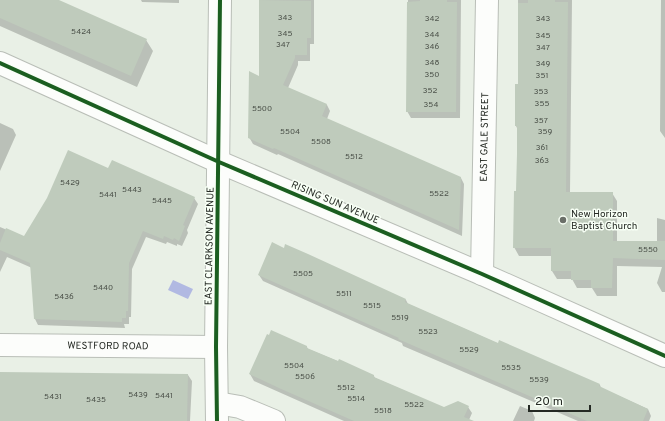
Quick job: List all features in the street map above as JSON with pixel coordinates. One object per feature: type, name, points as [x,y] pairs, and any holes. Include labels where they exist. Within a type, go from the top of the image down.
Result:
[{"type":"street","name":"EAST CLARKSON AVENUE","points":[[217,412],[216,347],[220,0]]},
{"type":"street","name":"EAST GALE STREET","points":[[482,274],[487,0]]},
{"type":"street","name":"RISING SUN AVENUE","points":[[0,62],[219,162],[482,274],[665,356]]},
{"type":"street","name":"WESTFORD ROAD","points":[[0,345],[216,347]]},
{"type":"street","points":[[217,412],[240,407],[274,421]]},
{"type":"water","points":[[173,280],[193,289],[188,299],[168,290]]},
{"type":"building","points":[[0,0],[59,0],[147,39],[131,76],[0,18]]},
{"type":"building","points":[[259,0],[311,1],[311,38],[307,38],[307,55],[295,55],[283,85],[327,104],[322,116],[461,177],[459,230],[274,148],[273,149],[248,138],[249,71],[259,76]]},
{"type":"building","points":[[420,0],[447,0],[447,2],[457,2],[456,112],[406,112],[407,2]]},
{"type":"building","points":[[528,0],[555,0],[555,2],[568,2],[566,192],[613,192],[613,241],[665,241],[665,260],[613,258],[612,288],[591,288],[591,280],[571,280],[571,271],[551,271],[551,248],[513,248],[514,191],[516,191],[517,154],[515,84],[518,84],[518,3],[528,3]]},
{"type":"building","points":[[68,150],[108,168],[112,160],[195,197],[183,225],[185,226],[179,241],[174,238],[173,240],[164,236],[163,239],[143,231],[129,263],[128,311],[126,311],[126,318],[122,318],[122,322],[34,319],[30,263],[0,250],[0,243],[6,228],[24,236],[47,198]]},
{"type":"building","points":[[272,242],[284,248],[285,244],[406,299],[405,302],[498,343],[499,340],[600,384],[599,386],[648,409],[643,421],[587,421],[398,339],[399,338],[258,275]]},
{"type":"building","points":[[271,330],[307,346],[307,348],[338,361],[339,359],[374,375],[374,377],[444,407],[458,401],[469,406],[464,417],[474,421],[354,421],[279,388],[249,374],[267,334],[269,335]]},
{"type":"building","points":[[0,372],[188,374],[187,421],[0,421]]},
{"type":"cycle path","points":[[217,421],[216,347],[220,0]]},
{"type":"cycle path","points":[[0,63],[219,162],[482,274],[665,356]]},
{"type":"place","name":"New Horizon Baptist Church","points":[[563,220]]}]
